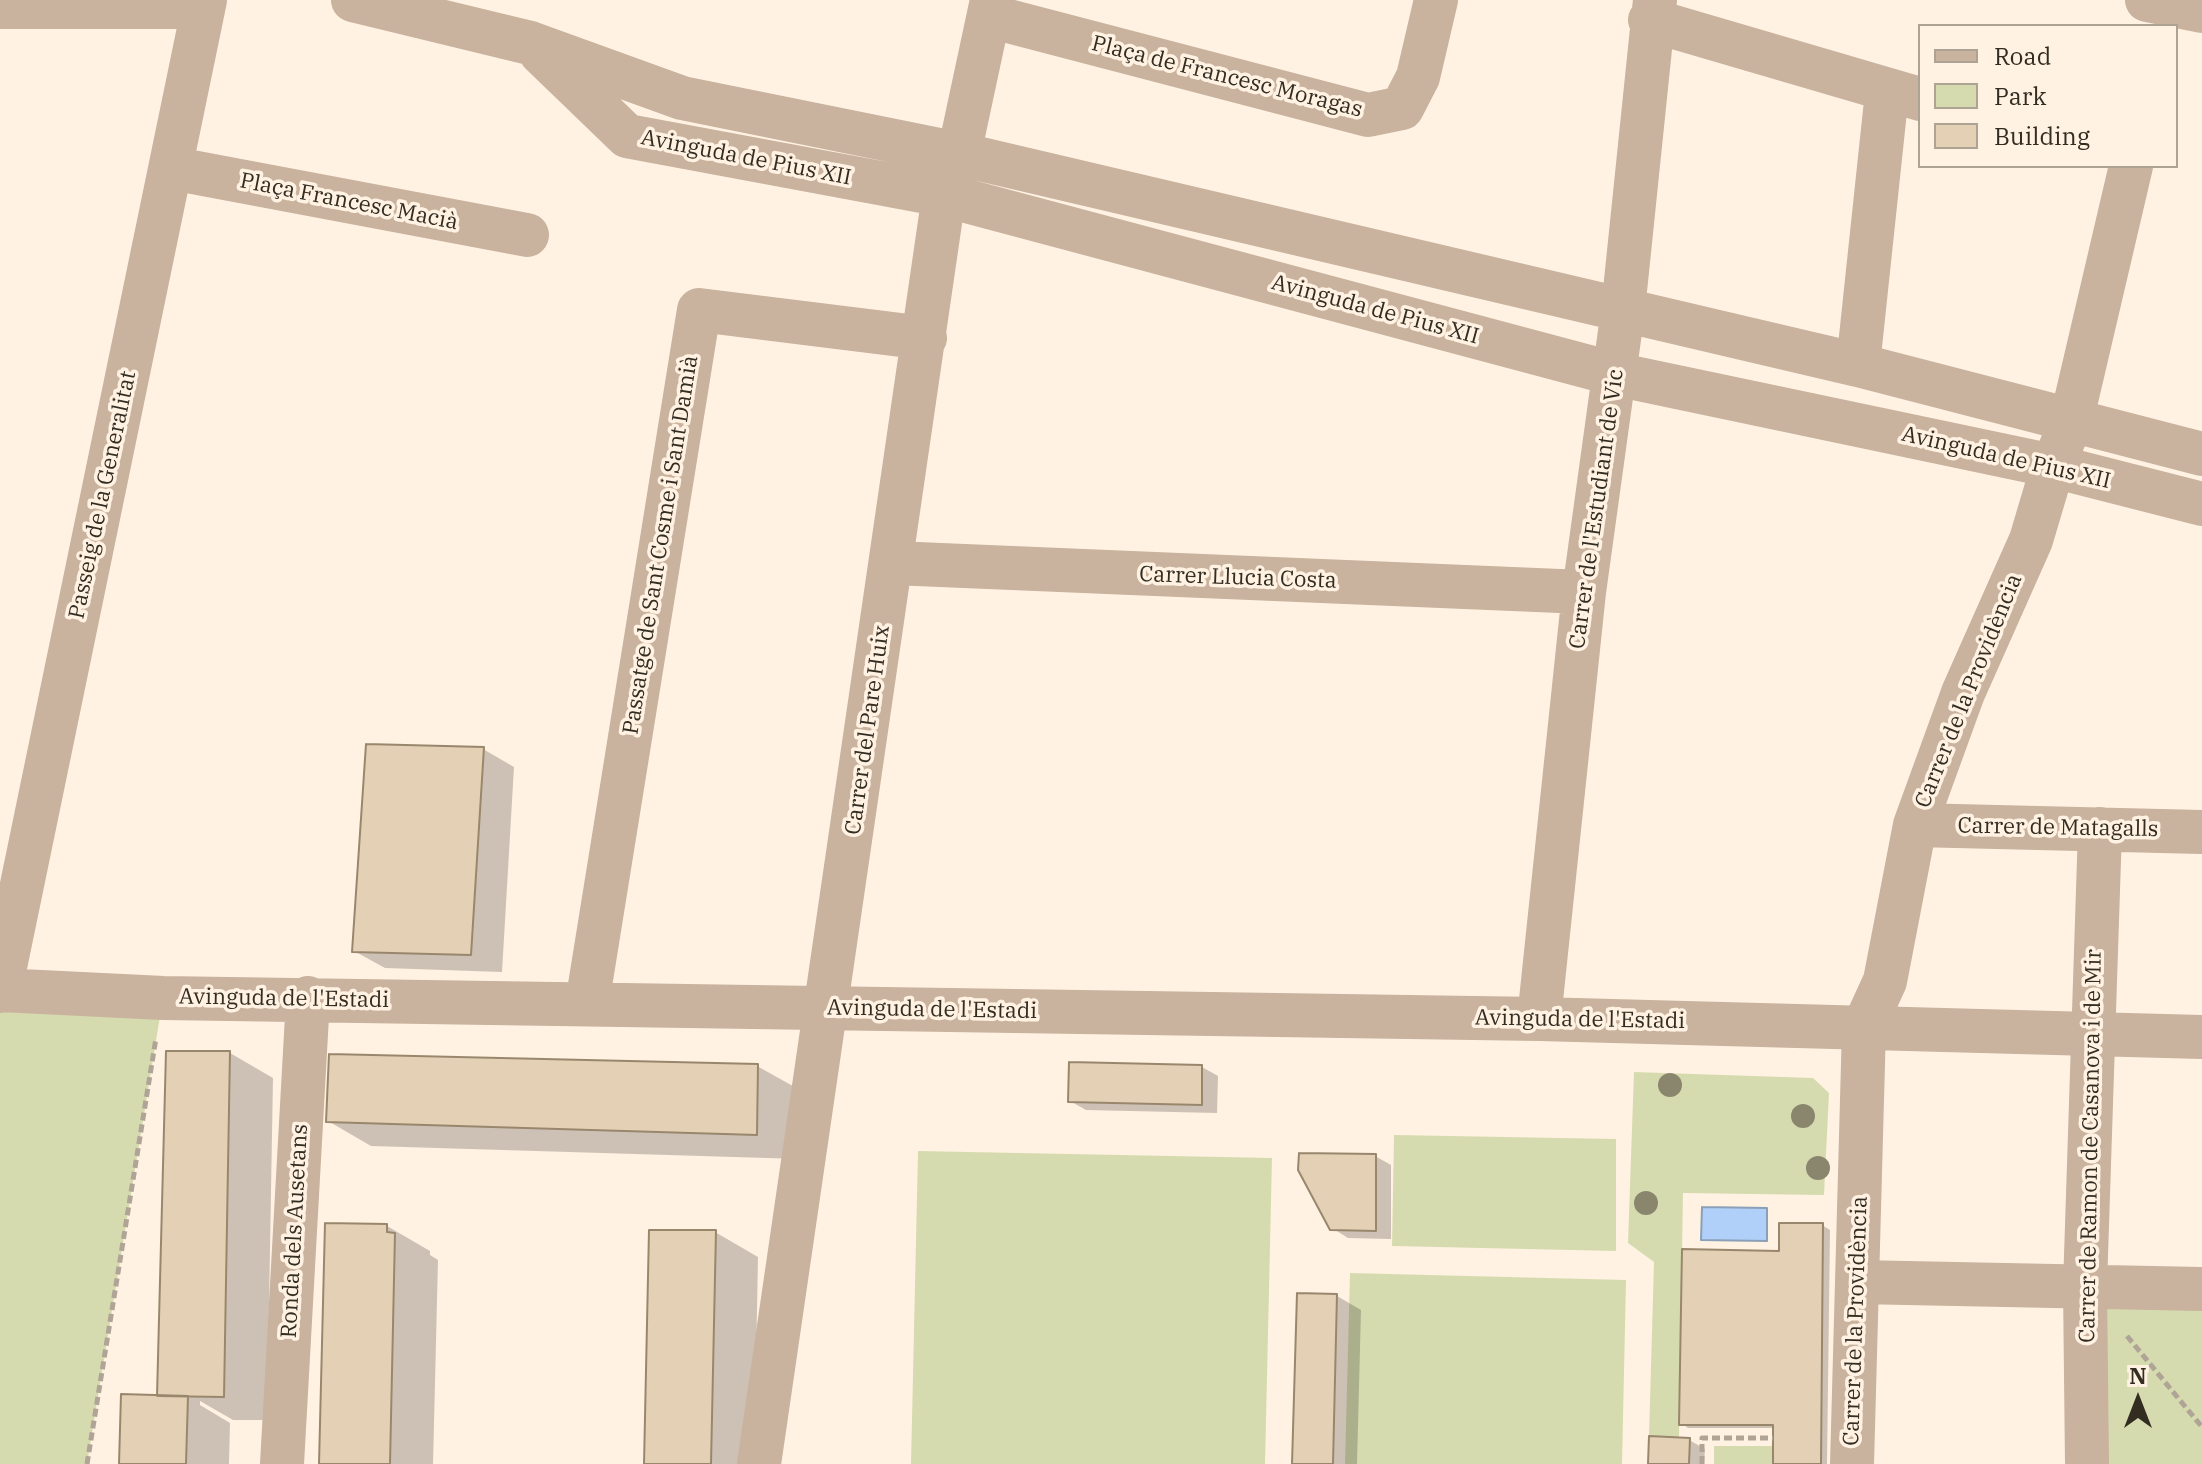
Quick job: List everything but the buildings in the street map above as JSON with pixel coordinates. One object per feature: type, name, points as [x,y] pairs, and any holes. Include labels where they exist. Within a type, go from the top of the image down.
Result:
[{"type":"street","points":[[353,0],[530,43]]},
{"type":"street","name":"Plaça de Francesc Moragas","points":[[990,8],[1368,115],[1402,108],[1418,77],[1436,0]]},
{"type":"street","points":[[0,7],[204,3]]},
{"type":"street","name":"Passeig de la Generalitat","points":[[0,990],[204,3]]},
{"type":"street","name":"Carrer del Pare Huix","points":[[759,1464],[893,563],[944,195],[959,154],[990,8]]},
{"type":"street","points":[[1652,10],[1903,95],[1858,365]]},
{"type":"street","name":"Carrer de l'Estudiant de Vic","points":[[1539,1019],[1584,592],[1623,310],[1652,10]]},
{"type":"street","name":"Avinguda de Pius XII","points":[[530,43],[682,98],[959,154],[1858,365],[2202,454]]},
{"type":"street","name":"Avinguda de Pius XII","points":[[530,43],[627,136],[944,195],[1615,374],[2053,466],[2202,504]]},
{"type":"street","name":"Plaça Francesc Macià","points":[[171,168],[527,235]]},
{"type":"street","name":"Carrer de la Providència","points":[[1852,1464],[1864,1027],[1885,981],[1915,825],[1963,693],[2031,540],[2053,466],[2071,422],[2131,168]]},
{"type":"street","name":"Passatge de Sant Cosme i Sant Damià","points":[[587,1004],[699,310],[925,338]]},
{"type":"street","name":"Carrer Llucia Costa","points":[[893,563],[1584,592]]},
{"type":"street","name":"Carrer de Matagalls","points":[[1915,825],[2202,832]]},
{"type":"street","name":"Carrer de Ramon de Casanova i de Mir","points":[[2087,1464],[2085,1286],[2100,829]]},
{"type":"street","name":"Avinguda de l'Estadi","points":[[0,990],[163,998],[1539,1019],[2202,1037]]},
{"type":"street","name":"Ronda dels Ausetans","points":[[282,1464],[308,998]]},
{"type":"street","points":[[1857,1282],[2202,1289]]},
{"type":"path","points":[[87,1464],[163,998]]},
{"type":"path","points":[[2085,1286],[2202,1427]]},
{"type":"path","points":[[1702,1464],[1702,1438],[1773,1438]]},
{"type":"green space","points":[[0,990],[163,998],[87,1464],[0,1464]]},
{"type":"green space","points":[[1634,1072],[1813,1078],[1829,1093],[1824,1195],[1683,1193],[1679,1437],[1649,1436],[1654,1262],[1628,1243]]},
{"type":"green space","points":[[1394,1135],[1616,1139],[1616,1251],[1392,1246]]},
{"type":"green space","points":[[918,1151],[1272,1158],[1265,1464],[911,1464]]},
{"type":"green space","points":[[1350,1273],[1626,1280],[1622,1464],[1345,1464]]},
{"type":"green space","points":[[2085,1286],[2202,1289],[2202,1464],[2087,1464]]},
{"type":"green space","points":[[1714,1446],[1773,1446],[1773,1464],[1714,1464]]},
{"type":"water","points":[[1702,1207],[1767,1208],[1767,1241],[1701,1240]]}]
